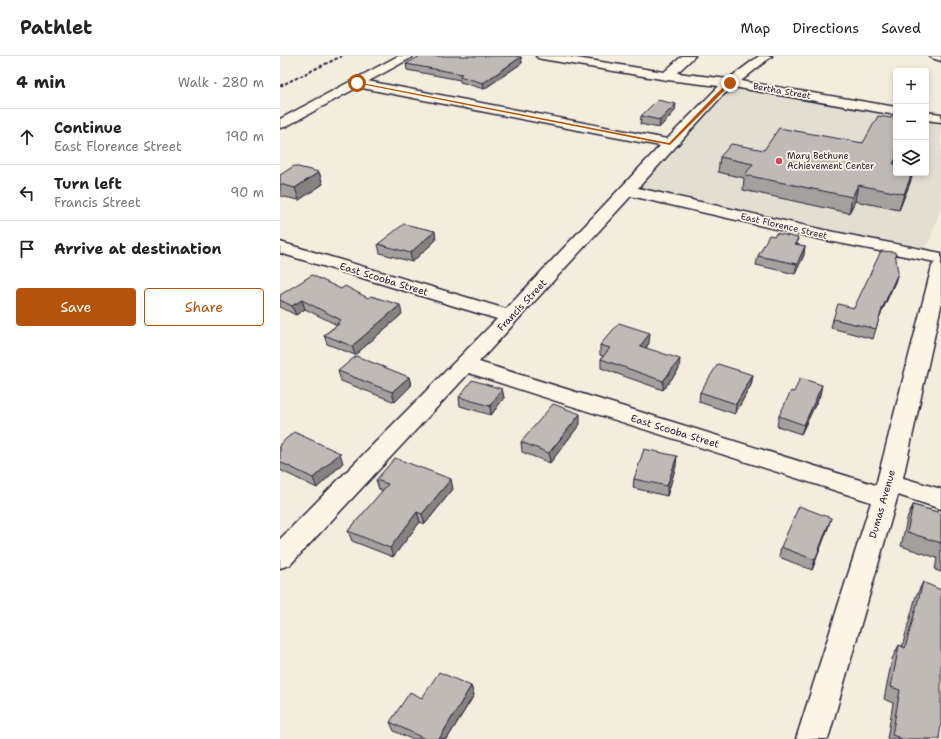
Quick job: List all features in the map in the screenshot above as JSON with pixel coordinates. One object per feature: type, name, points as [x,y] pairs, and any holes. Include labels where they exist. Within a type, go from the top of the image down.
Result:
[{"type":"street","points":[[280,124],[406,56]]},
{"type":"street","name":"Bertha Street","points":[[542,56],[667,76],[730,83],[893,110]]},
{"type":"street","points":[[667,76],[689,56]]},
{"type":"street","name":"Francis Street","points":[[280,557],[465,366],[718,93],[766,56]]},
{"type":"street","points":[[936,56],[941,58]]},
{"type":"street","points":[[357,83],[670,144]]},
{"type":"street","points":[[929,116],[941,118]]},
{"type":"street","name":"East Florence Street","points":[[628,191],[824,235],[941,258]]},
{"type":"street","name":"East Scooba Street","points":[[280,247],[511,317]]},
{"type":"street","name":"Dumas Avenue","points":[[812,739],[887,490],[941,266]]},
{"type":"street","name":"East Scooba Street","points":[[465,366],[887,490],[941,499]]},
{"type":"shaded area","name":"Mary Bethune Achievement Center","points":[[735,86],[893,113],[893,176],[929,176],[929,119],[941,121],[941,207],[930,240],[925,247],[917,248],[644,189],[641,186],[642,183],[709,108]]},
{"type":"building","points":[[420,56],[521,57],[483,83],[459,76],[462,74],[406,64]]},
{"type":"building","points":[[657,100],[676,104],[660,120],[641,116]]},
{"type":"building","points":[[893,114],[893,176],[911,176],[904,194],[858,185],[852,197],[745,175],[753,164],[720,157],[731,144],[764,150],[779,128],[863,143],[878,116],[891,118]]},
{"type":"building","points":[[294,166],[319,172],[295,188],[280,184],[280,175]]},
{"type":"building","points":[[404,224],[435,231],[410,253],[378,244]]},
{"type":"building","points":[[776,233],[798,238],[795,244],[805,246],[797,264],[758,256],[769,235],[775,236]]},
{"type":"building","points":[[881,251],[895,252],[898,273],[882,309],[876,329],[833,319],[838,304],[854,308]]},
{"type":"building","points":[[312,275],[341,289],[345,286],[368,298],[371,296],[400,305],[352,346],[324,335],[339,324],[337,323],[341,320],[302,300],[292,306],[280,300],[280,295]]},
{"type":"building","points":[[619,323],[650,333],[640,346],[680,359],[663,381],[601,359],[610,348],[600,345]]},
{"type":"building","points":[[356,356],[409,377],[392,392],[338,371]]},
{"type":"building","points":[[718,364],[753,375],[736,404],[700,392]]},
{"type":"building","points":[[800,378],[822,385],[804,425],[779,416],[791,391],[794,392]]},
{"type":"building","points":[[472,380],[502,389],[490,406],[459,397]]},
{"type":"building","points":[[553,404],[580,414],[549,453],[521,442]]},
{"type":"building","points":[[294,432],[340,453],[313,478],[280,462],[280,444]]},
{"type":"building","points":[[644,449],[677,456],[667,486],[634,479]]},
{"type":"building","points":[[395,458],[451,479],[422,514],[417,512],[390,548],[348,531],[388,484],[376,480]]},
{"type":"building","points":[[913,505],[941,513],[941,543],[907,532]]},
{"type":"building","points":[[799,506],[831,518],[815,560],[781,547]]},
{"type":"building","points":[[923,582],[941,590],[941,724],[939,739],[903,739],[892,735],[900,690],[891,687],[899,645],[905,648]]},
{"type":"building","points":[[439,672],[471,686],[439,739],[425,739],[390,722],[410,692],[422,698]]},
{"type":"railway","points":[[280,86],[342,56]]},
{"type":"place","name":"Mary Bethune Achievement Center","points":[[779,161]]},
{"type":"route","points":[[357,83],[670,144],[718,93],[730,83]]}]
